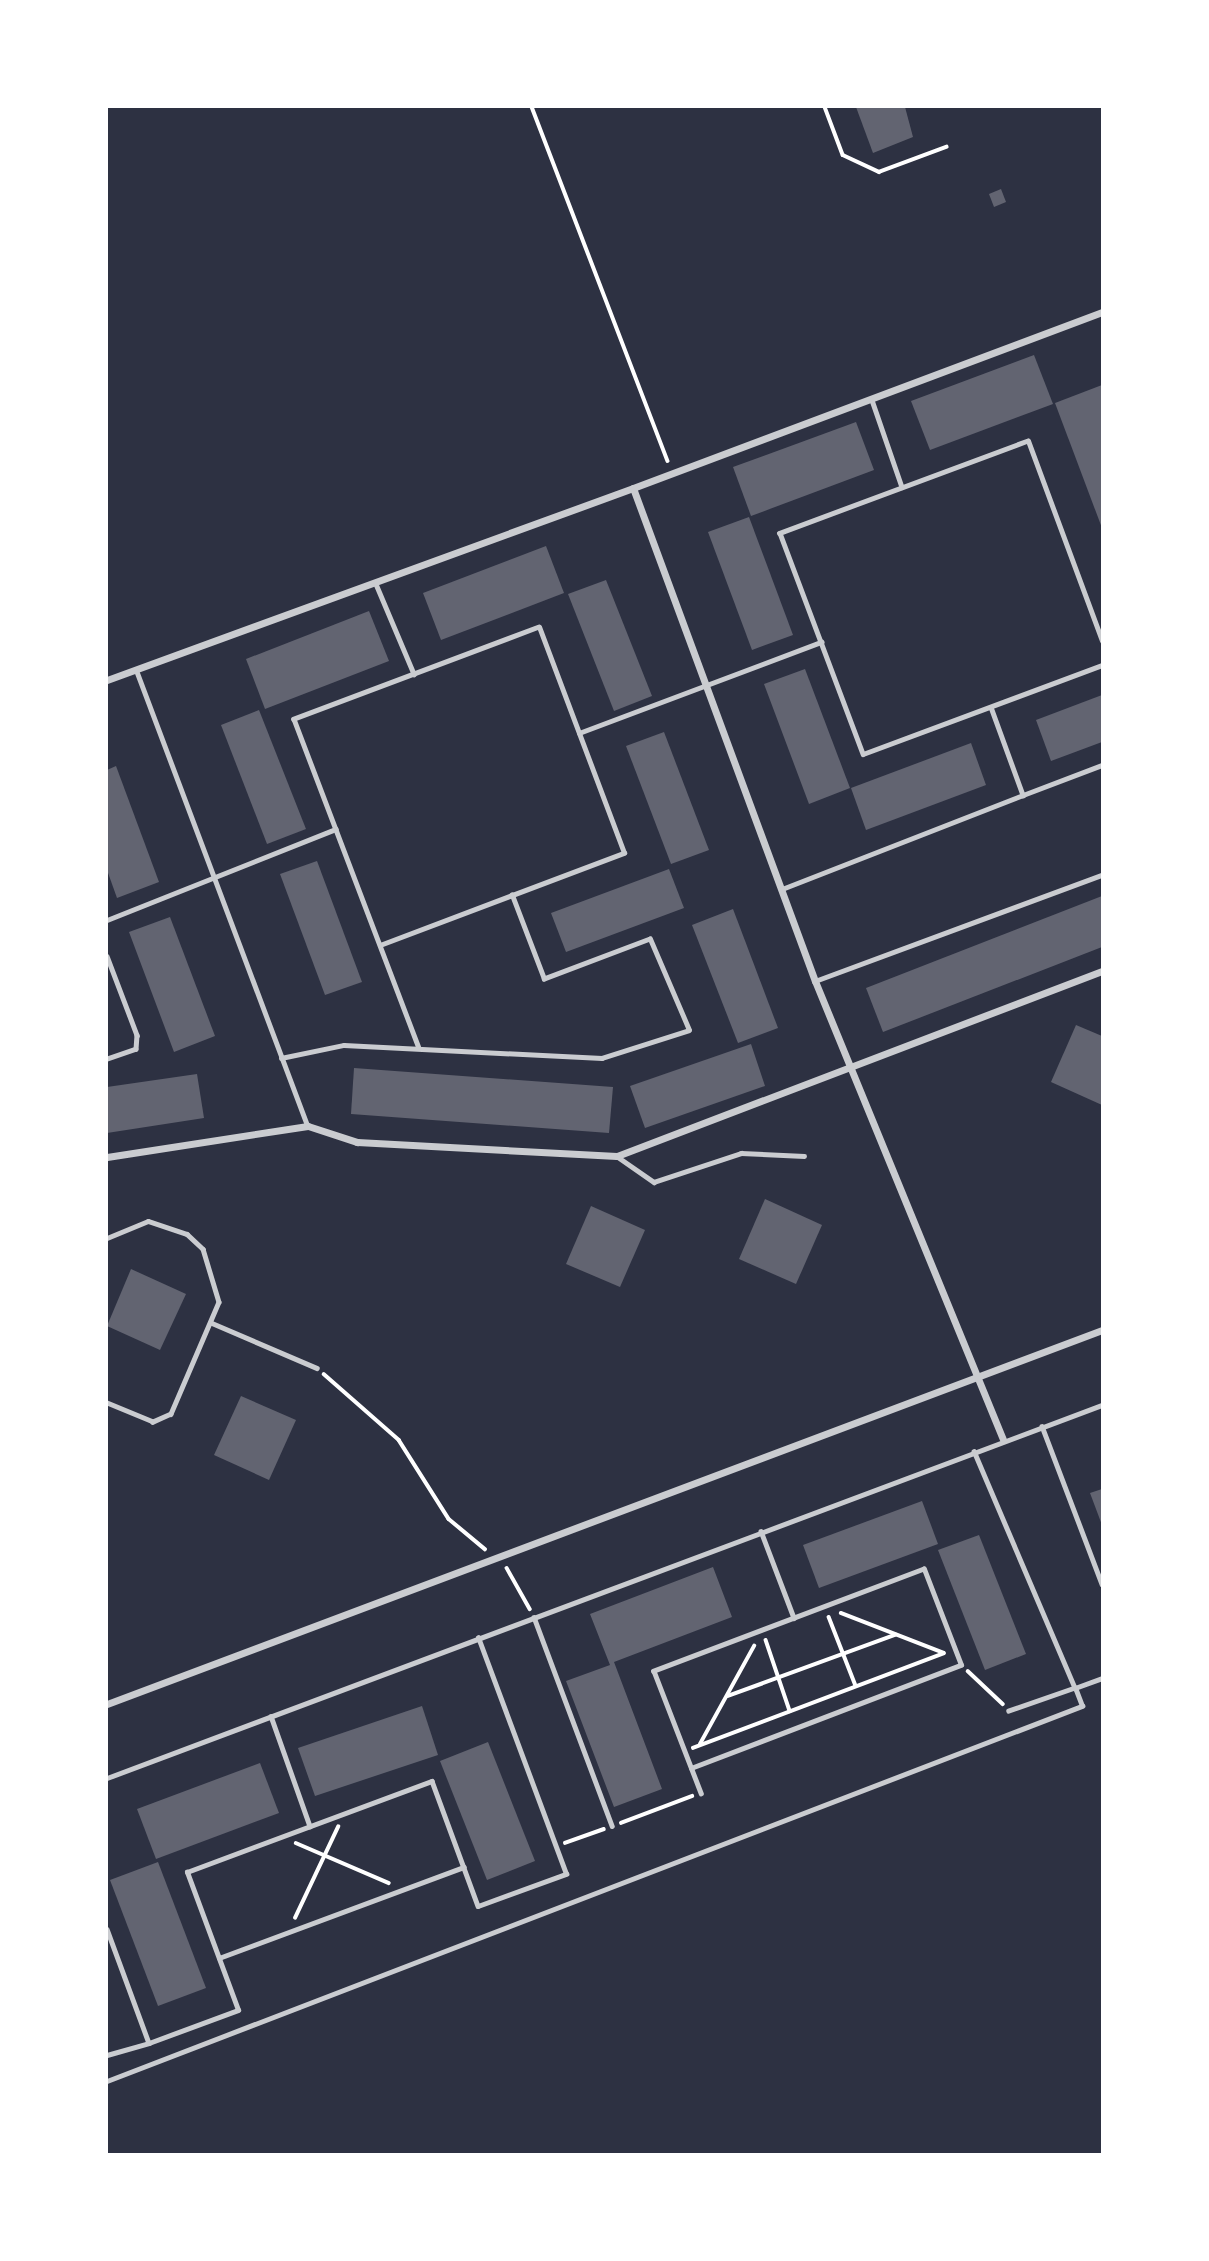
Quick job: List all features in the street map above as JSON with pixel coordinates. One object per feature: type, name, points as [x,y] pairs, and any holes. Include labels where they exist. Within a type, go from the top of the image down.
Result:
[{"type":"street","points":[[107,680],[376,584],[1102,312]]},
{"type":"street","points":[[633,488],[815,981],[853,1068],[973,1376],[1003,1439]]},
{"type":"street","points":[[107,1157],[308,1126],[357,1142],[617,1156],[1102,973]]},
{"type":"street","points":[[107,1704],[973,1376],[1102,1330]]},
{"type":"lane","points":[[872,400],[902,487]]},
{"type":"lane","points":[[1102,641],[1028,441],[780,533],[863,754],[1102,666]]},
{"type":"lane","points":[[376,584],[414,674]]},
{"type":"lane","points":[[380,945],[624,853],[539,627],[295,719],[337,829],[380,945],[418,1046]]},
{"type":"lane","points":[[579,733],[706,683],[821,642]]},
{"type":"lane","points":[[136,669],[212,878],[308,1126]]},
{"type":"lane","points":[[990,707],[1023,795]]},
{"type":"lane","points":[[782,889],[1102,765]]},
{"type":"lane","points":[[107,920],[337,829]]},
{"type":"lane","points":[[815,981],[1102,875]]},
{"type":"lane","points":[[281,1058],[344,1045],[418,1046],[602,1058],[689,1031],[650,939],[544,979],[512,895]]},
{"type":"lane","points":[[107,956],[137,1035],[136,1049],[107,1059]]},
{"type":"lane","points":[[617,1156],[654,1182],[741,1153],[803,1156]]},
{"type":"lane","points":[[107,1238],[155,1221],[194,1238],[217,1288],[212,1323],[166,1419],[144,1419],[107,1403]]},
{"type":"lane","points":[[212,1323],[317,1368]]},
{"type":"lane","points":[[107,1778],[1003,1439],[1102,1405]]},
{"type":"lane","points":[[1042,1426],[1102,1584]]},
{"type":"lane","points":[[107,2081],[1082,1706],[974,1451]]},
{"type":"lane","points":[[761,1531],[794,1618]]},
{"type":"lane","points":[[691,1768],[961,1665],[924,1569],[654,1671],[691,1768],[701,1793]]},
{"type":"lane","points":[[534,1617],[612,1826]]},
{"type":"lane","points":[[107,2055],[149,2043],[238,2010],[187,1872],[432,1781],[478,1906],[566,1874],[478,1638]]},
{"type":"lane","points":[[1009,1711],[1102,1678]]},
{"type":"lane","points":[[271,1716],[310,1826]]},
{"type":"lane","points":[[219,1958],[464,1867]]},
{"type":"lane","points":[[107,1929],[149,2043]]},
{"type":"path","points":[[532,107],[672,473]]},
{"type":"path","points":[[825,107],[843,155],[879,172],[946,147]]},
{"type":"path","points":[[317,1368],[399,1440],[449,1519],[514,1573],[534,1617]]},
{"type":"path","points":[[824,1607],[944,1653]]},
{"type":"path","points":[[824,1607],[856,1686]]},
{"type":"path","points":[[762,1630],[790,1712]]},
{"type":"path","points":[[699,1746],[762,1630]]},
{"type":"path","points":[[726,1697],[896,1634]]},
{"type":"path","points":[[685,1752],[954,1649]]},
{"type":"path","points":[[961,1665],[1009,1711]]},
{"type":"path","points":[[556,1847],[701,1793]]},
{"type":"path","points":[[288,1933],[345,1813]]},
{"type":"path","points":[[282,1836],[404,1889]]},
{"type":"building","points":[[856,107],[905,107],[913,137],[873,153]]},
{"type":"building","points":[[1001,189],[1006,202],[994,207],[989,194]]},
{"type":"building","points":[[1034,355],[1053,404],[930,450],[911,401]]},
{"type":"building","points":[[1102,385],[1102,528],[1055,403]]},
{"type":"building","points":[[856,422],[874,470],[751,516],[733,467]]},
{"type":"building","points":[[749,517],[793,635],[752,650],[708,532]]},
{"type":"building","points":[[546,546],[564,593],[441,640],[423,593]]},
{"type":"building","points":[[606,580],[652,696],[614,711],[568,594]]},
{"type":"building","points":[[369,611],[389,661],[265,709],[246,659]]},
{"type":"building","points":[[805,669],[850,788],[809,804],[764,684]]},
{"type":"building","points":[[1102,695],[1102,742],[1051,761],[1036,720]]},
{"type":"building","points":[[259,710],[306,829],[267,844],[221,725]]},
{"type":"building","points":[[664,732],[709,850],[671,864],[626,746]]},
{"type":"building","points":[[971,743],[986,785],[866,830],[851,788]]},
{"type":"building","points":[[116,766],[159,882],[117,898],[107,870],[107,770]]},
{"type":"building","points":[[317,861],[362,982],[325,995],[280,874]]},
{"type":"building","points":[[669,869],[684,908],[566,952],[551,913]]},
{"type":"building","points":[[1102,896],[1102,947],[883,1032],[866,988]]},
{"type":"building","points":[[733,909],[778,1028],[738,1043],[692,925]]},
{"type":"building","points":[[170,917],[215,1036],[174,1052],[129,932]]},
{"type":"building","points":[[1076,1025],[1102,1036],[1102,1105],[1051,1082]]},
{"type":"building","points":[[751,1044],[765,1086],[645,1128],[630,1086]]},
{"type":"building","points":[[354,1068],[613,1087],[609,1133],[351,1114]]},
{"type":"building","points":[[197,1074],[204,1118],[107,1133],[107,1087]]},
{"type":"building","points":[[765,1199],[822,1225],[796,1284],[739,1259]]},
{"type":"building","points":[[591,1206],[645,1230],[620,1287],[566,1264]]},
{"type":"building","points":[[131,1269],[186,1294],[160,1350],[107,1326]]},
{"type":"building","points":[[241,1396],[296,1420],[269,1480],[214,1455]]},
{"type":"building","points":[[1102,1489],[1102,1525],[1090,1493]]},
{"type":"building","points":[[922,1501],[938,1544],[819,1588],[803,1545]]},
{"type":"building","points":[[979,1535],[1026,1654],[985,1670],[938,1550]]},
{"type":"building","points":[[713,1567],[732,1617],[614,1662],[662,1789],[614,1807],[566,1681],[610,1665],[590,1614]]},
{"type":"building","points":[[422,1706],[438,1755],[315,1796],[298,1748]]},
{"type":"building","points":[[488,1742],[535,1861],[487,1880],[440,1761]]},
{"type":"building","points":[[260,1763],[279,1813],[156,1859],[137,1809]]},
{"type":"building","points":[[158,1862],[206,1988],[158,2006],[110,1880]]}]
